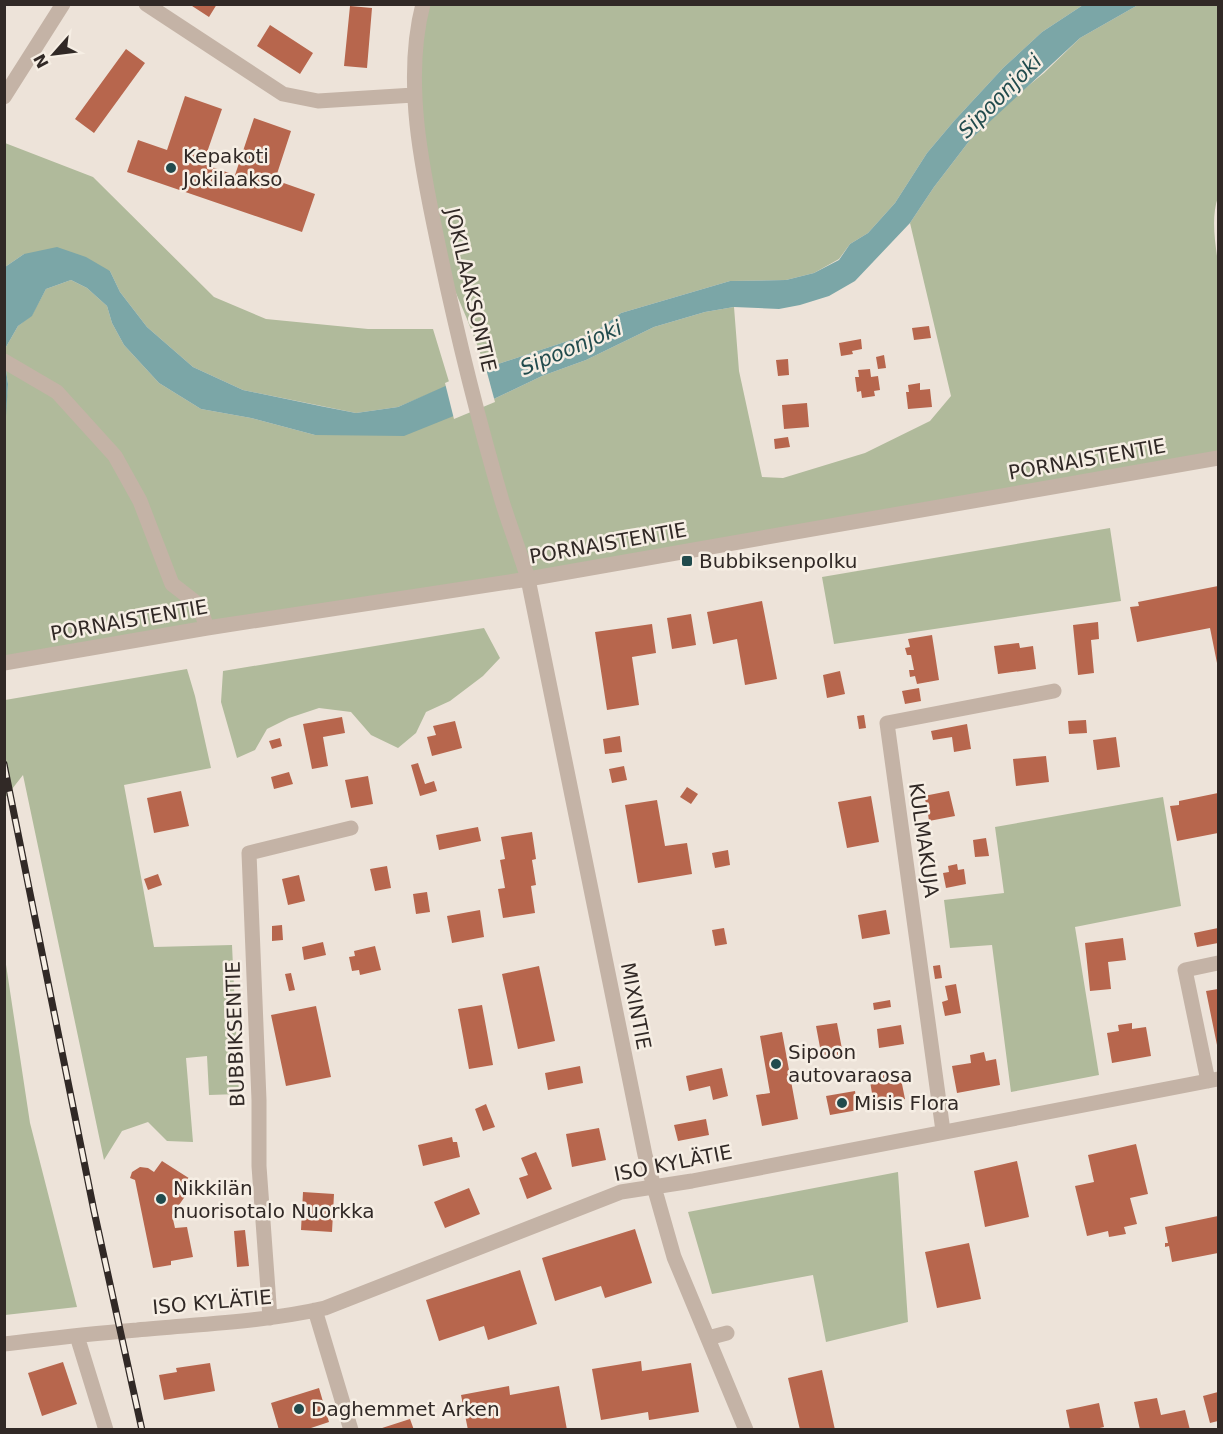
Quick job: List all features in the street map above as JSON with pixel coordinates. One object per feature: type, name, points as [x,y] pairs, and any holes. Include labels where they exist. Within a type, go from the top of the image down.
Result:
[{"type":"street","points":[[4,97],[63,4]]},
{"type":"street","points":[[146,4],[283,94],[318,101],[414,95]]},
{"type":"street","name":"JOKILAAKSONTIE","points":[[423,4],[418,22],[414,95],[425,184],[454,322],[484,437],[528,579]]},
{"type":"street","points":[[9,363],[57,392],[115,456],[140,501],[172,584],[199,605],[207,628]]},
{"type":"street","name":"PORNAISTENTIE","points":[[4,663],[207,628],[528,579],[1218,458]]},
{"type":"street","name":"MIXINTIE","points":[[528,579],[645,1155],[674,1257],[746,1430]]},
{"type":"street","name":"KULMAKUJA","points":[[943,1131],[887,723],[1054,691]]},
{"type":"street","name":"BUBBIKSENTIE","points":[[270,1318],[259,1166],[259,1100],[249,852],[351,828]]},
{"type":"street","points":[[1213,1080],[1185,970],[1218,963]]},
{"type":"street","name":"ISO KYLÄTIE","points":[[4,1344],[270,1318],[315,1310],[621,1192],[703,1179],[1213,1080]]},
{"type":"street","points":[[315,1310],[351,1430]]},
{"type":"street","points":[[708,1338],[727,1333]]},
{"type":"street","points":[[77,1336],[106,1430]]},
{"type":"green space","points":[[423,5],[1083,5],[1042,32],[1003,68],[927,153],[895,203],[868,233],[850,244],[839,259],[814,273],[786,280],[730,281],[621,313],[595,332],[486,368],[441,258],[414,95]]},
{"type":"green space","points":[[1138,5],[1218,5],[1218,197],[1214,221],[1218,263],[1218,458],[5,663],[4,432],[8,384],[6,347],[18,326],[32,315],[46,289],[71,280],[87,288],[107,306],[112,323],[124,345],[159,383],[201,409],[251,418],[315,435],[481,405],[542,376],[586,360],[654,327],[705,312],[734,307],[739,371],[762,477],[783,478],[865,453],[930,421],[951,396],[910,223],[970,140],[1017,95],[1044,73],[1080,38]]},
{"type":"green space","points":[[5,143],[93,177],[214,297],[266,319],[368,329],[433,329],[450,385],[398,407],[356,413],[243,390],[193,367],[147,327],[120,292],[110,271],[24,254],[5,267]]},
{"type":"green space","points":[[1110,528],[1121,601],[834,644],[822,577]]},
{"type":"green space","points":[[484,628],[500,658],[483,676],[450,701],[426,712],[416,733],[398,748],[371,735],[351,712],[319,708],[289,718],[267,729],[255,750],[237,758],[221,702],[223,671]]},
{"type":"green space","points":[[187,669],[211,768],[124,785],[154,947],[232,945],[239,1094],[209,1095],[207,1056],[186,1058],[193,1142],[167,1141],[148,1122],[122,1131],[104,1160],[23,775],[5,798],[5,700]]},
{"type":"green space","points":[[1163,797],[1181,906],[1075,927],[1099,1075],[1011,1092],[992,945],[950,948],[944,900],[1004,893],[995,827]]},
{"type":"green space","points":[[5,958],[30,1123],[77,1307],[5,1315]]},
{"type":"green space","points":[[898,1172],[908,1322],[826,1342],[813,1275],[712,1294],[688,1212]]},
{"type":"water","name":"Sipoonjoki","points":[[1083,5],[1138,5],[1080,38],[970,140],[910,223],[855,281],[829,296],[779,309],[734,307],[705,312],[654,327],[586,360],[542,376],[481,405],[404,436],[315,435],[251,418],[201,409],[159,383],[124,345],[112,323],[107,306],[87,288],[71,280],[46,289],[32,316],[18,326],[6,347],[8,384],[5,432],[5,267],[24,254],[57,247],[86,257],[110,271],[120,292],[147,327],[193,367],[243,390],[356,413],[398,407],[486,368],[595,332],[621,313],[730,281],[786,280],[814,273],[839,260],[850,244],[868,233],[895,203],[927,153],[1003,68],[1042,32]]},
{"type":"pier","points":[[485,365],[495,402],[454,419],[445,383]]},
{"type":"building","points":[[189,4],[217,4],[209,17]]},
{"type":"building","points":[[350,6],[372,8],[367,68],[344,66]]},
{"type":"building","points":[[270,25],[313,53],[300,74],[257,46]]},
{"type":"building","points":[[126,49],[145,63],[94,133],[75,119]]},
{"type":"building","name":"Kepakoti Jokilaakso","points":[[185,96],[222,109],[203,164],[235,175],[254,118],[291,131],[275,180],[315,194],[302,232],[127,172],[138,140],[167,150]]},
{"type":"building","points":[[929,326],[931,338],[914,340],[912,328]]},
{"type":"building","points":[[861,339],[862,349],[852,351],[853,354],[841,356],[839,343]]},
{"type":"building","points":[[884,355],[886,368],[878,369],[876,357]]},
{"type":"building","points":[[788,359],[789,375],[778,376],[776,360]]},
{"type":"building","points":[[870,369],[871,377],[878,376],[880,390],[874,391],[875,396],[862,398],[861,391],[857,392],[855,377],[859,377],[858,370]]},
{"type":"building","points":[[920,383],[920,390],[930,389],[932,407],[908,409],[906,392],[909,392],[908,385]]},
{"type":"building","points":[[807,403],[809,427],[784,429],[782,405]]},
{"type":"building","points":[[788,437],[790,447],[775,449],[774,439]]},
{"type":"building","points":[[1218,586],[1218,668],[1210,628],[1137,642],[1130,607],[1139,606],[1138,602]]},
{"type":"building","points":[[762,601],[777,679],[745,685],[737,639],[713,644],[707,612]]},
{"type":"building","points":[[691,614],[696,645],[672,649],[667,618]]},
{"type":"building","points":[[1098,622],[1099,639],[1091,640],[1094,673],[1078,675],[1073,625]]},
{"type":"building","points":[[652,624],[656,653],[632,657],[639,705],[607,710],[595,632]]},
{"type":"building","points":[[932,635],[939,680],[917,684],[915,676],[910,677],[909,670],[914,670],[911,655],[907,655],[905,648],[910,647],[908,639]]},
{"type":"building","points":[[1019,643],[1020,648],[1033,646],[1036,669],[998,674],[994,646]]},
{"type":"building","points":[[840,671],[845,694],[827,698],[823,675]]},
{"type":"building","points":[[919,688],[921,701],[905,704],[902,691]]},
{"type":"building","points":[[864,715],[866,728],[859,729],[857,716]]},
{"type":"building","points":[[342,717],[345,733],[323,737],[328,766],[312,769],[303,724]]},
{"type":"building","points":[[1086,720],[1087,733],[1069,734],[1068,721]]},
{"type":"building","points":[[455,721],[462,748],[432,756],[427,737],[436,735],[433,726]]},
{"type":"building","points":[[967,724],[971,749],[954,752],[952,737],[933,740],[931,731]]},
{"type":"building","points":[[620,736],[622,752],[605,754],[603,739]]},
{"type":"building","points":[[1116,737],[1120,767],[1097,770],[1093,740]]},
{"type":"building","points":[[280,738],[282,746],[272,749],[269,741]]},
{"type":"building","points":[[1046,756],[1049,782],[1016,786],[1013,759]]},
{"type":"building","points":[[418,763],[425,784],[434,781],[437,791],[420,796],[411,765]]},
{"type":"building","points":[[624,766],[627,780],[612,783],[609,769]]},
{"type":"building","points":[[289,772],[293,784],[274,789],[271,777]]},
{"type":"building","points":[[368,776],[373,804],[351,808],[345,780]]},
{"type":"building","points":[[687,787],[698,794],[691,804],[680,797]]},
{"type":"building","points":[[181,791],[189,826],[154,833],[147,798]]},
{"type":"building","points":[[949,791],[955,816],[929,821],[928,814],[919,816],[916,805],[926,803],[924,796]]},
{"type":"building","points":[[1218,793],[1218,833],[1177,841],[1170,806],[1179,805],[1179,801]]},
{"type":"building","points":[[871,796],[879,842],[847,848],[838,802]]},
{"type":"building","points":[[657,800],[665,846],[687,843],[692,874],[638,883],[625,805]]},
{"type":"building","points":[[478,827],[481,841],[439,850],[436,835]]},
{"type":"building","points":[[532,832],[536,859],[532,860],[536,885],[531,886],[535,913],[503,918],[498,889],[505,888],[500,860],[505,859],[501,837]]},
{"type":"building","points":[[986,838],[989,856],[975,857],[973,840]]},
{"type":"building","points":[[728,850],[730,865],[715,868],[712,853]]},
{"type":"building","points":[[957,864],[958,870],[964,869],[966,884],[946,888],[943,873],[949,872],[948,866]]},
{"type":"building","points":[[387,866],[391,888],[375,891],[370,869]]},
{"type":"building","points":[[158,874],[162,885],[148,890],[144,879]]},
{"type":"building","points":[[299,875],[305,901],[288,905],[282,879]]},
{"type":"building","points":[[427,892],[430,912],[416,914],[413,894]]},
{"type":"building","points":[[480,910],[484,937],[452,943],[447,916]]},
{"type":"building","points":[[886,910],[890,934],[862,939],[858,915]]},
{"type":"building","points":[[282,925],[283,940],[272,941],[272,926]]},
{"type":"building","points":[[724,928],[727,944],[715,946],[712,930]]},
{"type":"building","points":[[1218,928],[1218,943],[1197,947],[1194,933]]},
{"type":"building","points":[[1123,938],[1126,960],[1108,962],[1111,989],[1090,991],[1085,943]]},
{"type":"building","points":[[323,942],[326,955],[304,960],[302,947]]},
{"type":"building","points":[[375,946],[381,970],[360,975],[359,970],[352,971],[349,957],[355,956],[354,951]]},
{"type":"building","points":[[940,965],[942,978],[935,979],[933,966]]},
{"type":"building","points":[[539,966],[555,1041],[518,1049],[502,974]]},
{"type":"building","points":[[291,973],[295,990],[289,991],[285,974]]},
{"type":"building","points":[[956,984],[961,1013],[945,1016],[942,1002],[948,1000],[945,986]]},
{"type":"building","points":[[1218,989],[1218,1045],[1217,1045],[1206,991]]},
{"type":"building","points":[[890,1000],[891,1007],[874,1010],[873,1003]]},
{"type":"building","points":[[482,1005],[493,1065],[469,1069],[458,1009]]},
{"type":"building","points":[[316,1006],[331,1077],[286,1086],[271,1015]]},
{"type":"building","points":[[837,1023],[843,1054],[822,1058],[816,1026]]},
{"type":"building","points":[[1132,1023],[1132,1029],[1146,1027],[1151,1056],[1112,1063],[1107,1033],[1119,1031],[1118,1025]]},
{"type":"building","points":[[901,1025],[904,1044],[879,1048],[877,1029]]},
{"type":"building","name":"Sipoon autovaraosa","points":[[782,1032],[798,1119],[762,1126],[756,1095],[770,1093],[760,1036]]},
{"type":"building","points":[[984,1052],[986,1061],[996,1059],[1000,1085],[957,1093],[952,1066],[971,1063],[970,1055]]},
{"type":"building","points":[[580,1066],[583,1083],[548,1090],[545,1073]]},
{"type":"building","points":[[722,1068],[728,1096],[713,1100],[710,1086],[689,1091],[686,1076]]},
{"type":"building","points":[[884,1073],[885,1077],[900,1074],[905,1099],[894,1102],[895,1106],[875,1110],[869,1076]]},
{"type":"building","name":"Misis Flora","points":[[855,1091],[858,1110],[830,1115],[826,1096]]},
{"type":"building","points":[[486,1104],[495,1127],[483,1131],[475,1109]]},
{"type":"building","points":[[706,1119],[709,1135],[678,1141],[674,1125]]},
{"type":"building","points":[[599,1128],[606,1160],[572,1167],[566,1134]]},
{"type":"building","points":[[452,1137],[453,1142],[457,1142],[460,1157],[423,1166],[418,1145]]},
{"type":"building","points":[[1136,1144],[1148,1194],[1130,1198],[1137,1224],[1124,1227],[1126,1234],[1109,1237],[1108,1231],[1087,1236],[1075,1186],[1094,1182],[1088,1155]]},
{"type":"building","points":[[536,1152],[552,1189],[527,1199],[519,1178],[528,1175],[521,1158]]},
{"type":"building","name":"Nikkilän nuorisotalo Nuorkka","points":[[162,1161],[195,1182],[172,1215],[175,1228],[187,1227],[193,1257],[171,1261],[171,1265],[153,1268],[135,1180],[130,1178],[132,1172],[140,1167],[154,1172]]},
{"type":"building","points":[[1017,1161],[1029,1217],[985,1227],[974,1171]]},
{"type":"building","points":[[469,1188],[480,1214],[445,1228],[434,1202]]},
{"type":"building","points":[[303,1192],[334,1194],[332,1232],[301,1230]]},
{"type":"building","points":[[1218,1216],[1218,1253],[1172,1262],[1169,1246],[1165,1247],[1165,1243],[1168,1243],[1165,1227]]},
{"type":"building","points":[[635,1229],[652,1283],[605,1298],[601,1286],[555,1301],[542,1258]]},
{"type":"building","points":[[245,1230],[249,1266],[237,1267],[234,1231]]},
{"type":"building","points":[[969,1243],[981,1299],[937,1308],[925,1252]]},
{"type":"building","points":[[520,1270],[537,1324],[488,1340],[484,1326],[439,1341],[426,1300]]},
{"type":"building","points":[[641,1361],[642,1371],[691,1363],[699,1412],[649,1420],[648,1412],[601,1420],[592,1369]]},
{"type":"building","points":[[63,1362],[77,1404],[42,1416],[28,1373]]},
{"type":"building","points":[[210,1363],[215,1391],[164,1400],[159,1375],[177,1372],[176,1368]]},
{"type":"building","points":[[822,1370],[835,1430],[800,1430],[788,1378]]},
{"type":"building","points":[[509,1386],[510,1395],[559,1386],[567,1430],[468,1430],[461,1395]]},
{"type":"building","name":"Daghemmet Arken","points":[[319,1388],[329,1422],[305,1430],[279,1430],[271,1403]]},
{"type":"building","points":[[1218,1392],[1218,1421],[1210,1423],[1203,1396]]},
{"type":"building","points":[[1157,1398],[1161,1415],[1185,1410],[1190,1430],[1140,1430],[1134,1402]]},
{"type":"building","points":[[1099,1403],[1104,1427],[1091,1430],[1070,1430],[1066,1410]]},
{"type":"building","points":[[410,1419],[414,1430],[379,1430],[379,1429]]},
{"type":"railway","points":[[4,764],[94,1211],[142,1430]]},
{"type":"place","name":"Kepakoti Jokilaakso","points":[[171,168]]},
{"type":"place","name":"Bubbiksenpolku","points":[[687,561]]},
{"type":"place","name":"Sipoon autovaraosa","points":[[776,1064]]},
{"type":"place","name":"Misis Flora","points":[[842,1103]]},
{"type":"place","name":"Nikkilän nuorisotalo Nuorkka","points":[[161,1199]]},
{"type":"place","name":"Daghemmet Arken","points":[[299,1409]]}]
